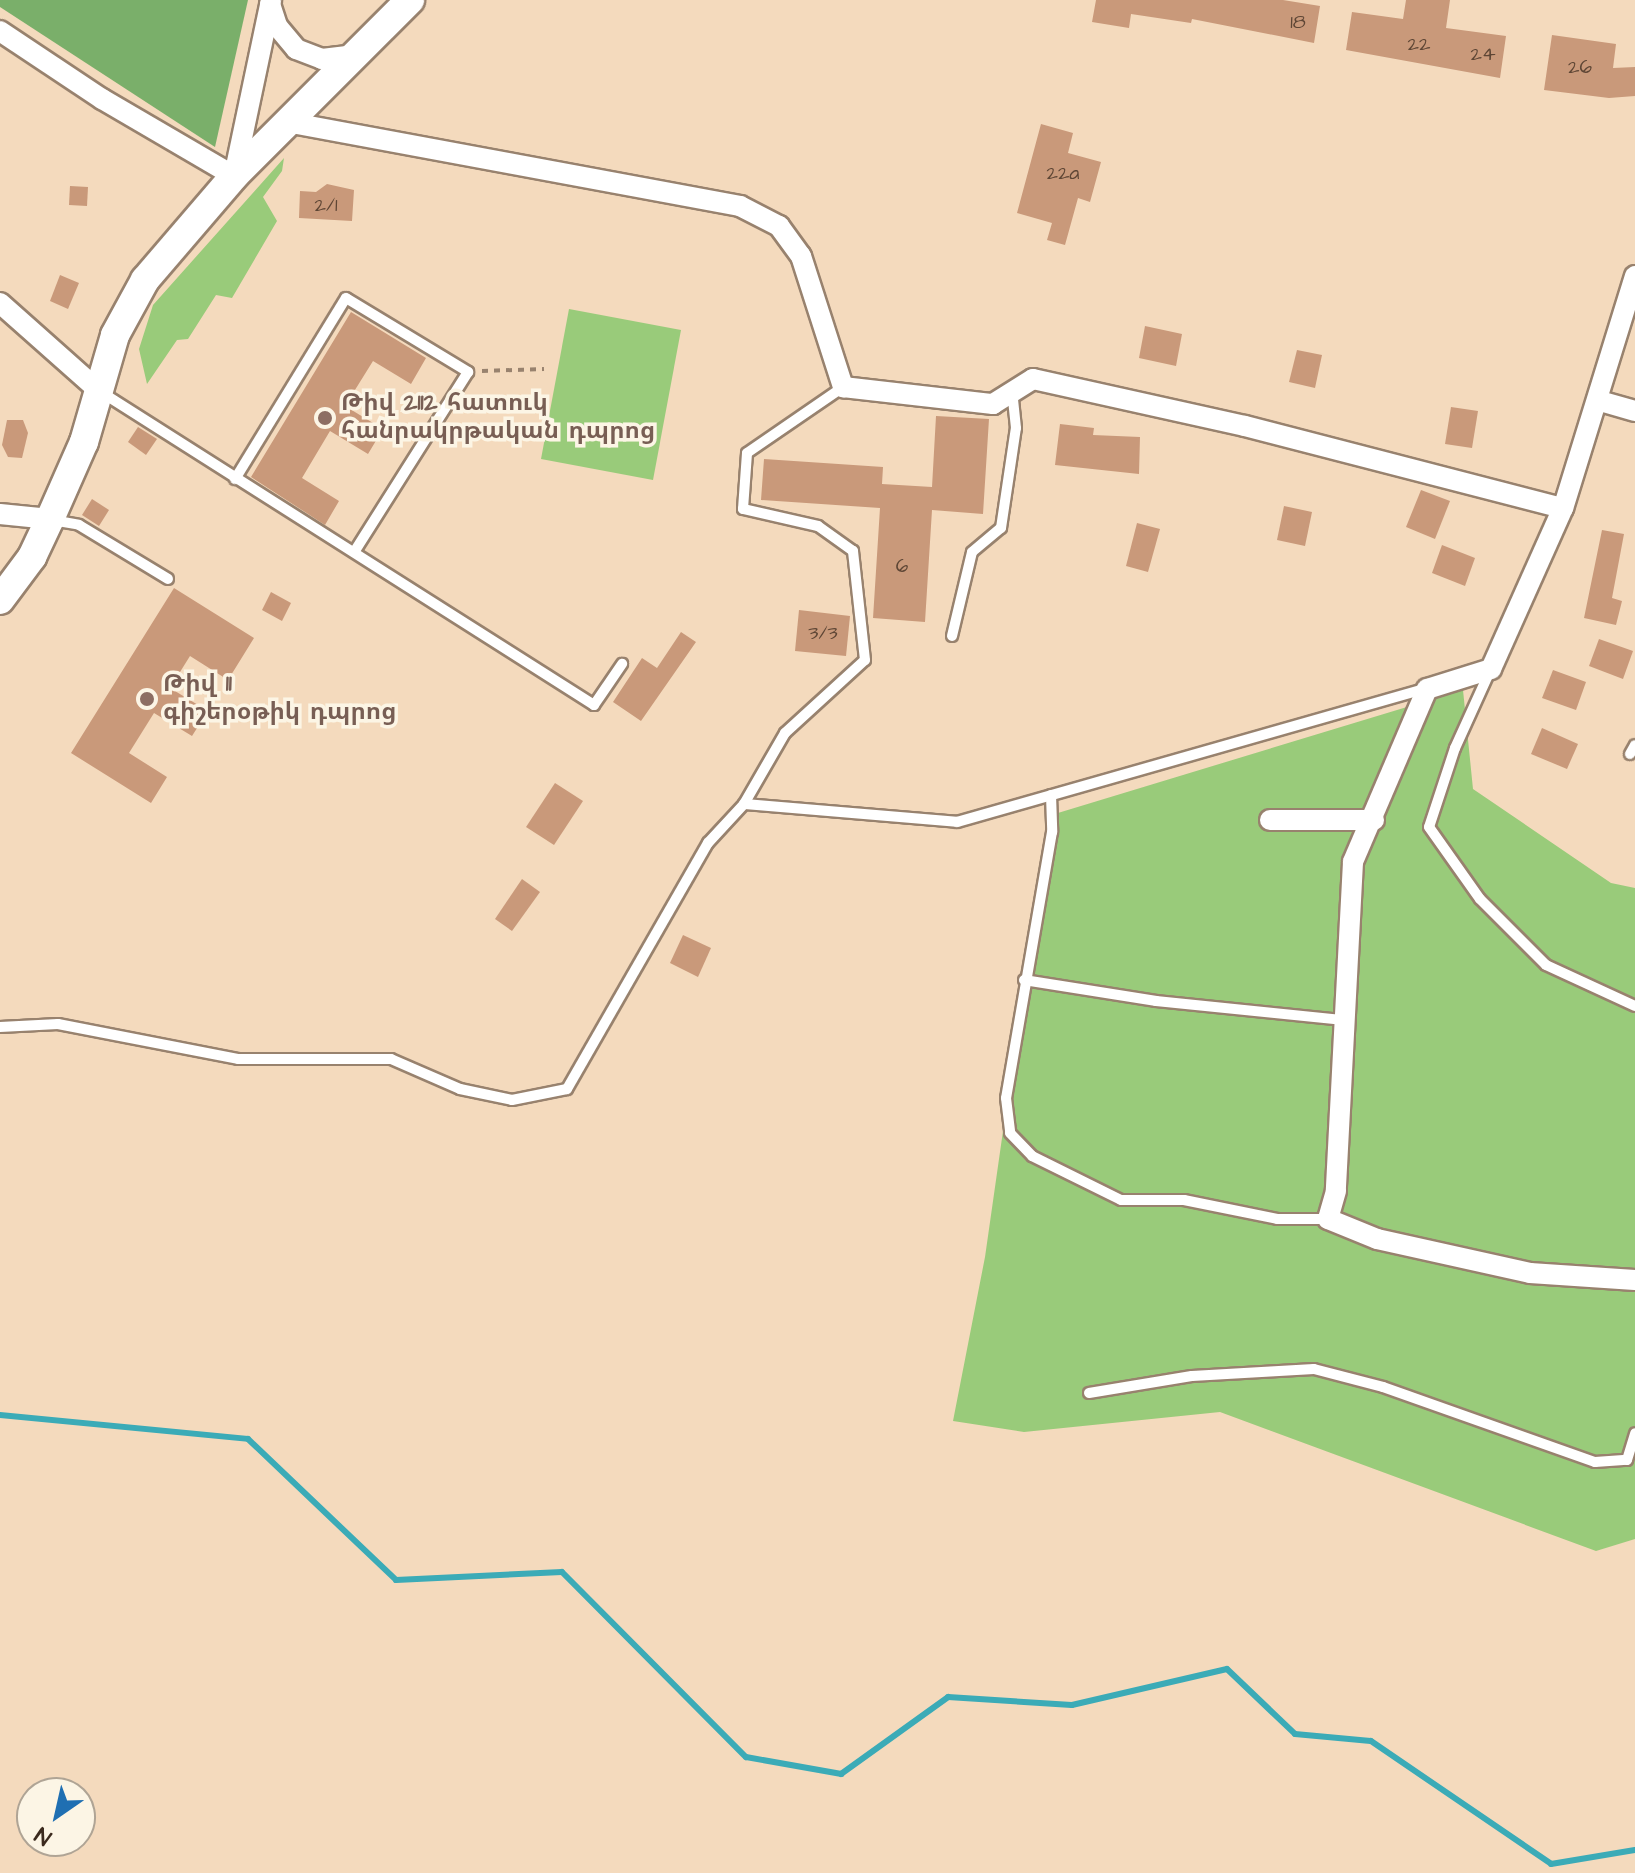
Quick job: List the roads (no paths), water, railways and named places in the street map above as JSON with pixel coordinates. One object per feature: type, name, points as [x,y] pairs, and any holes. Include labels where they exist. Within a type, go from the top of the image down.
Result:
[{"type":"main road","points":[[0,600],[32,557],[50,519],[84,442],[115,335],[145,280],[234,176],[292,123],[410,0]]},
{"type":"street","points":[[270,2],[284,39],[296,49],[322,59],[357,55]]},
{"type":"street","points":[[0,31],[102,99],[234,176],[270,2]]},
{"type":"street","points":[[292,123],[740,206],[779,226],[801,256],[843,387],[993,404],[1033,379],[1245,426],[1563,508]]},
{"type":"street","points":[[1635,276],[1600,401],[1563,508],[1491,669],[1427,689],[1374,820],[1353,862],[1336,1191],[1328,1219],[1377,1239],[1530,1273],[1635,1280]]},
{"type":"street","points":[[0,303],[99,391]]},
{"type":"street","points":[[1600,401],[1635,411]]},
{"type":"street","points":[[0,514],[50,519]]},
{"type":"street","points":[[1270,820],[1374,820]]},
{"type":"lane","points":[[235,479],[346,298],[468,372],[354,552]]},
{"type":"lane","points":[[0,1027],[58,1024],[238,1059],[391,1059],[460,1089],[512,1100],[567,1089],[708,843],[744,804],[785,733],[865,660],[853,551],[818,526],[743,509],[747,453],[843,387]]},
{"type":"lane","points":[[99,391],[594,705],[622,664]]},
{"type":"lane","points":[[952,636],[972,552],[1001,528],[1016,428],[1012,392]]},
{"type":"lane","points":[[50,519],[79,525],[168,579]]},
{"type":"lane","points":[[1491,669],[1455,748],[1429,827],[1480,899],[1546,965],[1635,1006]]},
{"type":"lane","points":[[744,804],[957,822],[1427,689]]},
{"type":"lane","points":[[1051,795],[1052,832],[1006,1098],[1010,1133],[1032,1156],[1121,1200],[1184,1200],[1277,1219],[1328,1219]]},
{"type":"lane","points":[[1024,980],[1156,1001],[1344,1020]]},
{"type":"lane","points":[[1089,1393],[1192,1376],[1314,1369],[1383,1387],[1595,1462],[1627,1460],[1635,1433]]},
{"type":"waterway","points":[[0,1415],[248,1439],[396,1580],[562,1572],[746,1757],[841,1774],[948,1697],[1072,1705],[1227,1669],[1295,1734],[1371,1741],[1551,1864],[1635,1850]]},
{"type":"place","name":"Թիվ 2112 հատուկ հանրակրթական դպրոց","points":[[325,418]]},
{"type":"place","name":"Թիվ 11 գիշերօթիկ դպրոց","points":[[147,699]]}]
